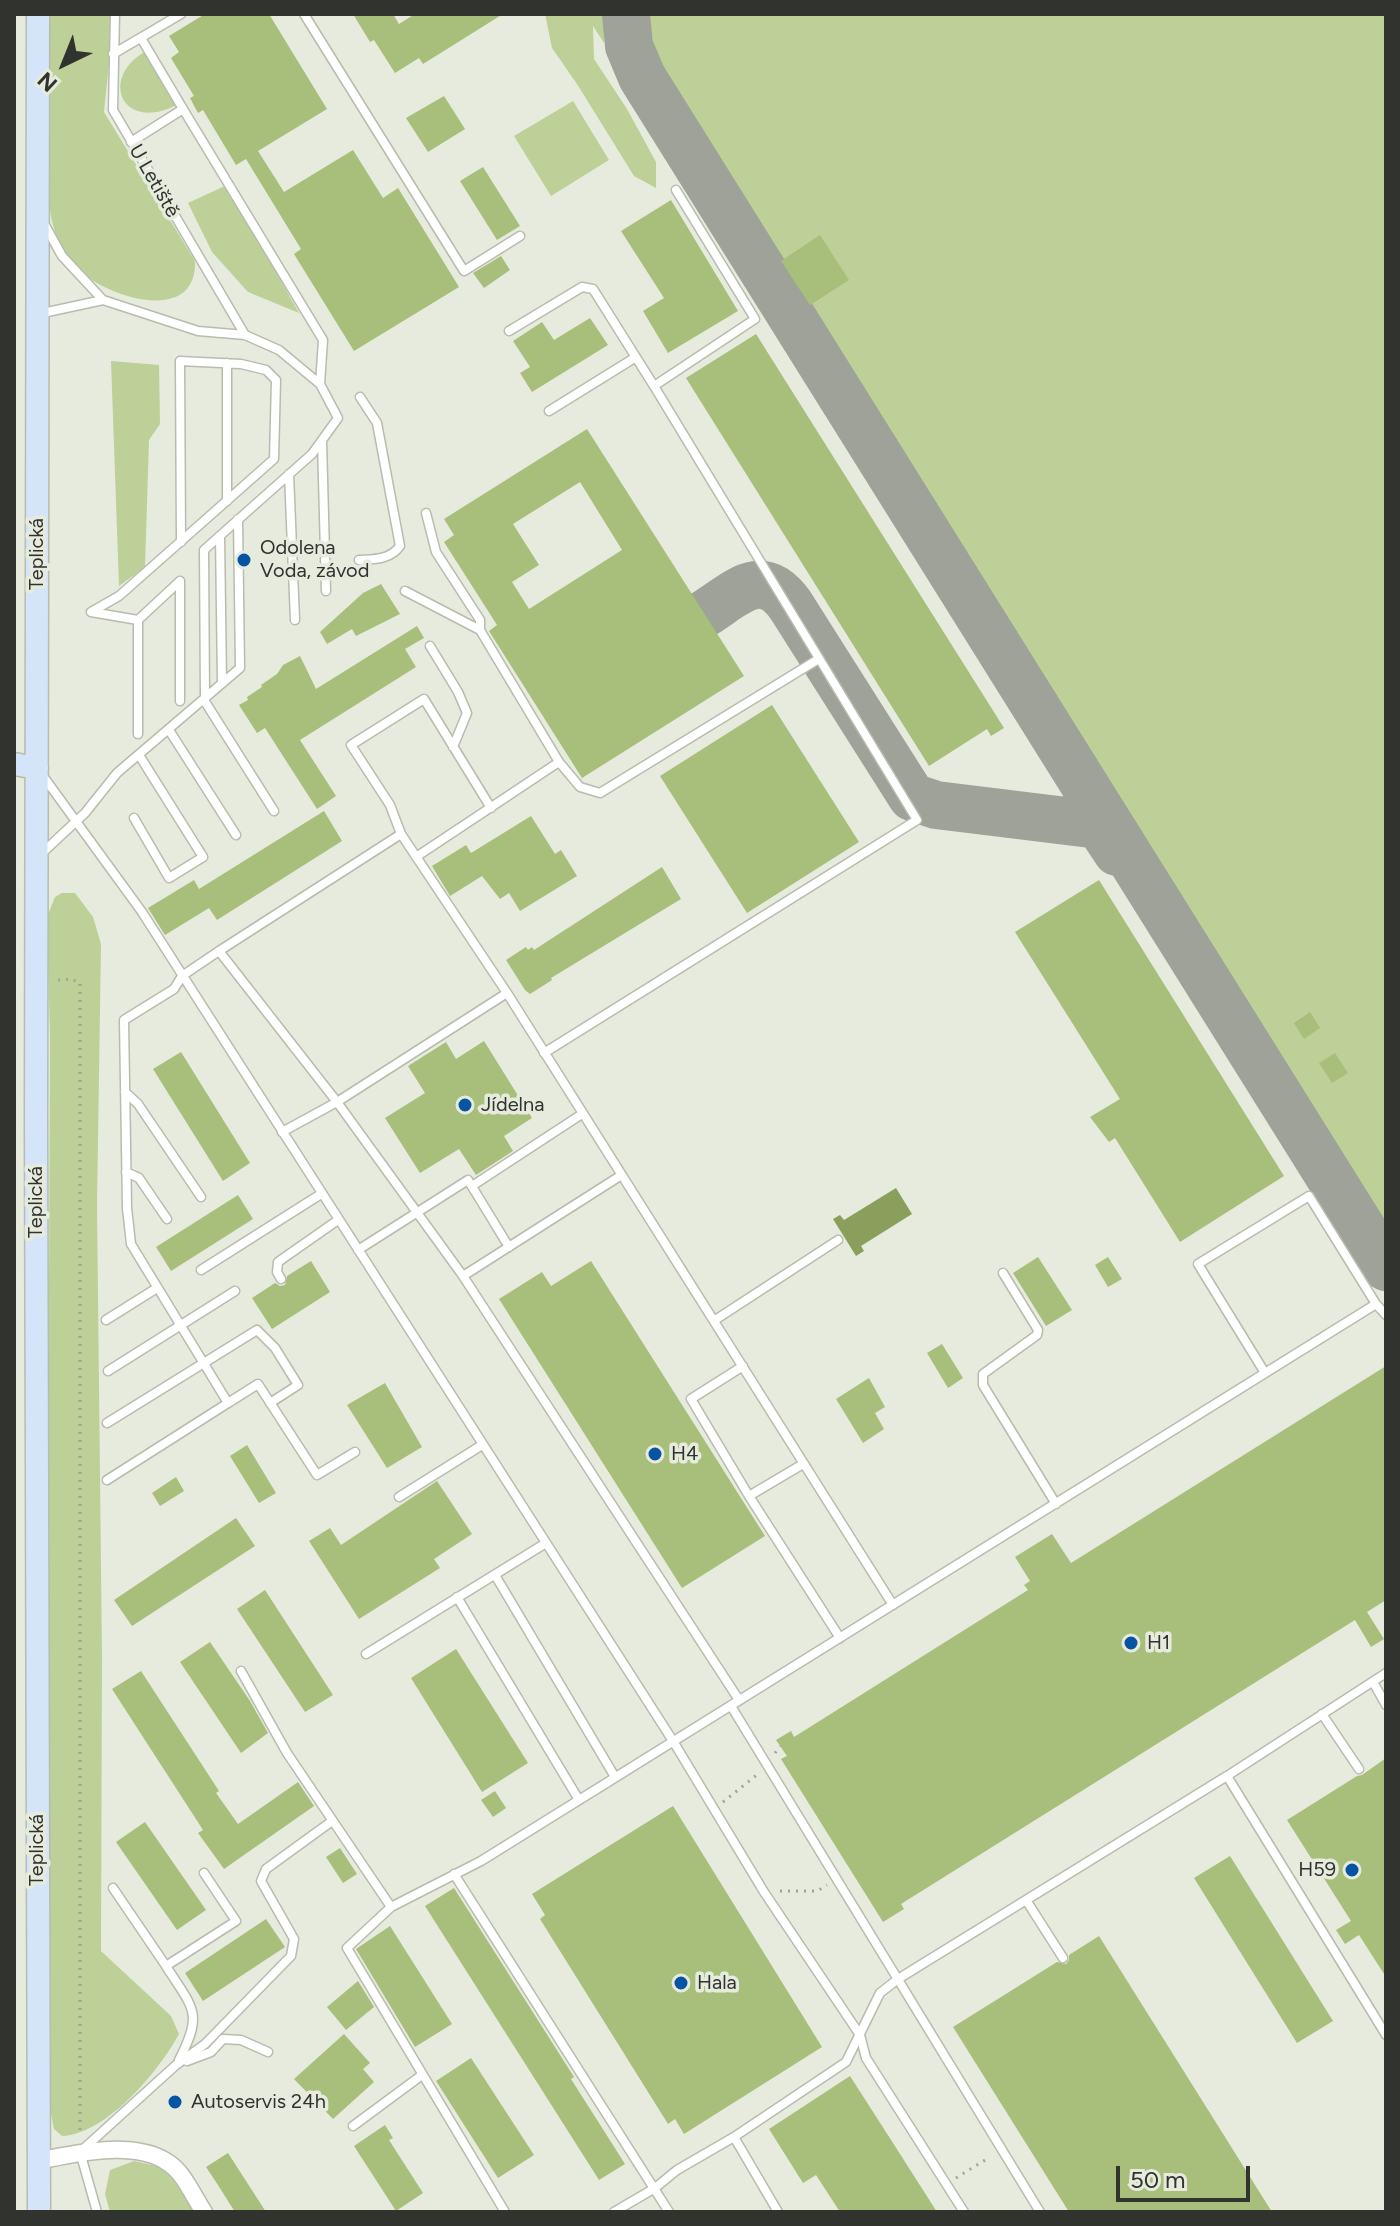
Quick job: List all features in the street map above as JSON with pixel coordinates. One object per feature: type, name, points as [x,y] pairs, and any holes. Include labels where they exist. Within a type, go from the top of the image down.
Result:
[{"type":"main road","name":"Teplická","points":[[38,14],[39,2212]]},
{"type":"main road","points":[[14,764],[37,768]]},
{"type":"street","points":[[38,2161],[80,2152],[134,2150],[153,2155],[169,2163],[181,2176],[204,2212]]},
{"type":"lane","name":"U Letiště","points":[[115,14],[113,110],[245,335]]},
{"type":"lane","points":[[113,54],[181,14]]},
{"type":"lane","points":[[304,14],[464,271],[520,236]]},
{"type":"lane","points":[[141,38],[323,340],[320,384]]},
{"type":"lane","points":[[131,142],[183,109]]},
{"type":"lane","points":[[654,386],[755,319],[676,190]]},
{"type":"lane","points":[[38,201],[49,236],[62,256],[103,300],[198,331],[245,335],[279,350],[320,384],[338,418],[312,454],[204,550],[205,699],[274,811]]},
{"type":"lane","points":[[509,331],[582,287],[593,289],[917,820],[544,1053]]},
{"type":"lane","points":[[37,314],[103,300]]},
{"type":"lane","points":[[549,411],[636,357]]},
{"type":"lane","points":[[138,620],[91,612],[119,596],[181,542],[274,459],[276,380],[266,370],[227,363],[180,361],[181,542]]},
{"type":"lane","points":[[227,363],[227,501]]},
{"type":"lane","points":[[359,560],[380,559],[395,553],[400,546],[377,423],[360,397]]},
{"type":"lane","points":[[322,441],[326,591]]},
{"type":"lane","points":[[289,474],[295,620]]},
{"type":"lane","points":[[426,513],[436,552],[480,620],[480,630],[559,762],[580,787],[600,793],[817,660]]},
{"type":"lane","points":[[37,858],[75,823],[117,773],[240,668],[238,519]]},
{"type":"lane","points":[[220,536],[222,683]]},
{"type":"lane","points":[[138,734],[138,620],[180,581],[180,701]]},
{"type":"lane","points":[[405,591],[480,630]]},
{"type":"lane","points":[[430,646],[467,713],[453,747]]},
{"type":"lane","points":[[491,808],[424,699],[351,745],[390,805],[401,834],[507,993],[893,1605]]},
{"type":"lane","points":[[169,730],[236,835]]},
{"type":"lane","points":[[134,818],[169,878],[203,857],[139,755]]},
{"type":"lane","points":[[416,857],[559,762]]},
{"type":"lane","points":[[37,768],[142,912],[673,1741],[764,1892],[860,2035],[866,2058],[964,2212]]},
{"type":"lane","points":[[228,1403],[131,1244],[127,1208],[124,1020],[174,989],[182,976],[219,951],[401,834]]},
{"type":"lane","points":[[219,951],[337,1102],[463,1276],[735,1703],[767,1764],[1040,2212]]},
{"type":"lane","points":[[282,1132],[337,1102],[507,993]]},
{"type":"lane","points":[[125,1092],[138,1104],[201,1197]]},
{"type":"lane","points":[[472,1186],[582,1114]]},
{"type":"lane","points":[[126,1172],[139,1178],[167,1219]]},
{"type":"lane","points":[[463,1276],[620,1176]]},
{"type":"lane","points":[[358,1250],[468,1180],[509,1247]]},
{"type":"lane","points":[[201,1270],[321,1194]]},
{"type":"lane","points":[[1265,1373],[1198,1264],[1309,1196],[1376,1304],[1386,1315]]},
{"type":"lane","points":[[281,1279],[277,1272],[278,1262],[338,1220]]},
{"type":"lane","points":[[715,1320],[838,1240]]},
{"type":"lane","points":[[1003,1273],[1038,1330],[1037,1335],[983,1374],[983,1385],[1056,1504]]},
{"type":"lane","points":[[106,1320],[157,1288]]},
{"type":"lane","points":[[108,1371],[235,1291]]},
{"type":"lane","points":[[505,2212],[347,1948],[391,1907],[481,1861],[1376,1304]]},
{"type":"lane","points":[[107,1423],[257,1330],[275,1348],[298,1385],[270,1403]]},
{"type":"lane","points":[[743,1366],[691,1399],[840,1638]]},
{"type":"lane","points":[[107,1480],[258,1384],[317,1475],[355,1452]]},
{"type":"lane","points":[[399,1497],[482,1445]]},
{"type":"lane","points":[[749,1496],[803,1464]]},
{"type":"lane","points":[[366,1654],[546,1543]]},
{"type":"lane","points":[[495,1575],[615,1777]]},
{"type":"lane","points":[[457,1597],[579,1800]]},
{"type":"lane","points":[[241,1671],[287,1753],[391,1907]]},
{"type":"lane","points":[[614,2212],[846,2062],[880,1993],[898,1979],[1227,1776],[1386,1673]]},
{"type":"lane","points":[[1373,1682],[1386,1705]]},
{"type":"lane","points":[[1322,1714],[1359,1769]]},
{"type":"lane","points":[[1227,1776],[1386,2035]]},
{"type":"lane","points":[[97,2212],[80,2152],[176,2065],[205,2044],[291,1956],[294,1939],[261,1881],[266,1869],[328,1824]]},
{"type":"lane","points":[[166,1966],[236,1921],[204,1873]]},
{"type":"lane","points":[[454,1874],[669,2212]]},
{"type":"lane","points":[[113,1888],[193,2009],[193,2033],[176,2065]]},
{"type":"lane","points":[[1026,1900],[1063,1958]]},
{"type":"lane","points":[[176,2065],[211,2052],[223,2039],[241,2040],[268,2052]]},
{"type":"lane","points":[[353,2126],[422,2075]]},
{"type":"lane","points":[[734,2137],[778,2212]]},
{"type":"path","points":[[37,981],[71,979],[80,983],[80,2152]]},
{"type":"path","points":[[713,1809],[751,1781],[780,1746]]},
{"type":"path","points":[[764,1892],[817,1891],[837,1878]]},
{"type":"path","points":[[946,2184],[1001,2150]]},
{"type":"shaded area","points":[[50,14],[114,14],[104,112],[195,261],[192,281],[182,293],[167,299],[149,300],[110,290],[80,271],[59,241],[51,216],[48,190]]},
{"type":"shaded area","points":[[545,14],[606,14],[604,43],[593,26],[594,59],[627,109],[656,162],[656,188],[634,176],[552,48]]},
{"type":"shaded area","points":[[647,14],[1386,14],[1386,1226],[659,67],[650,41]]},
{"type":"shaded area","points":[[146,51],[177,105],[158,112],[142,112],[130,107],[123,98],[120,87],[123,74]]},
{"type":"shaded area","points":[[573,101],[609,160],[551,196],[514,136]]},
{"type":"shaded area","points":[[227,185],[299,313],[248,292],[212,252],[188,203]]},
{"type":"shaded area","points":[[111,361],[159,365],[160,424],[149,440],[145,567],[119,586]]},
{"type":"shaded area","points":[[62,893],[75,893],[93,917],[101,944],[97,1205],[102,1657],[101,1951],[171,2016],[179,2034],[159,2065],[114,2113],[79,2133],[62,2136],[54,2129],[50,2109],[47,1782],[50,1037],[47,917],[55,897]]},
{"type":"shaded area","points":[[896,1188],[912,1214],[861,1246],[864,1251],[856,1256],[833,1219],[840,1215],[844,1220]]},
{"type":"shaded area","points":[[134,2161],[165,2168],[196,2212],[110,2212],[105,2194],[110,2170]]},
{"type":"building","points":[[205,14],[269,14],[327,109],[258,151],[284,192],[353,150],[383,198],[398,188],[459,287],[354,351],[294,254],[301,249],[246,159],[236,165],[203,110],[198,113],[190,98],[194,96],[171,58],[179,52],[169,36]]},
{"type":"building","points":[[353,14],[393,14],[399,24],[415,14],[503,14],[423,64],[419,58],[395,73]]},
{"type":"building","points":[[444,96],[465,129],[428,152],[406,118]]},
{"type":"building","points":[[483,167],[520,226],[497,240],[460,181]]},
{"type":"building","points":[[671,200],[738,311],[668,353],[643,311],[664,298],[621,231]]},
{"type":"building","points":[[820,235],[849,280],[810,305],[781,261]]},
{"type":"building","points":[[501,256],[510,270],[484,288],[473,273]]},
{"type":"building","points":[[590,318],[608,345],[532,392],[520,373],[530,367],[513,341],[542,322],[554,340]]},
{"type":"building","points":[[756,334],[1004,728],[991,736],[987,729],[929,766],[686,378]]},
{"type":"building","points":[[587,429],[744,676],[582,778],[489,631],[497,625],[444,542],[454,535],[444,519]],"holes":[[[580,482],[622,550],[529,609],[512,582],[539,565],[513,524]]]},
{"type":"building","points":[[381,584],[400,614],[356,636],[352,629],[327,644],[320,632],[363,593]]},
{"type":"building","points":[[417,626],[424,638],[405,649],[416,667],[300,740],[336,796],[317,809],[265,728],[257,733],[239,705],[277,674],[283,665],[300,656],[316,689]]},
{"type":"building","points":[[772,705],[859,842],[747,913],[660,776]]},
{"type":"building","points":[[324,811],[342,841],[217,920],[209,908],[165,935],[148,908],[194,880],[199,889]]},
{"type":"building","points":[[531,816],[555,854],[561,850],[577,876],[520,911],[509,893],[500,899],[482,876],[450,896],[432,866],[466,845],[471,853]]},
{"type":"building","points":[[662,867],[681,899],[530,994],[525,990],[506,960],[526,947],[534,950]]},
{"type":"building","points":[[1099,880],[1284,1176],[1180,1242],[1115,1138],[1109,1142],[1090,1117],[1120,1099],[1015,932]]},
{"type":"building","points":[[1310,1012],[1320,1028],[1304,1039],[1294,1023]]},
{"type":"building","name":"Jídelna","points":[[484,1041],[532,1118],[504,1136],[513,1151],[476,1175],[459,1149],[420,1173],[385,1118],[425,1093],[408,1066],[446,1042],[456,1059]]},
{"type":"building","points":[[181,1052],[250,1163],[223,1181],[153,1069]]},
{"type":"building","points":[[1335,1053],[1348,1073],[1332,1083],[1319,1063]]},
{"type":"building","points":[[238,1195],[253,1219],[171,1271],[156,1247]]},
{"type":"building","points":[[1038,1257],[1072,1310],[1046,1326],[1013,1273]]},
{"type":"building","points":[[1108,1257],[1122,1279],[1108,1287],[1095,1265]]},
{"type":"building","points":[[311,1261],[330,1292],[272,1329],[252,1298],[275,1283],[285,1285],[287,1276]]},
{"type":"building","name":"H4","points":[[591,1261],[765,1536],[682,1588],[499,1299],[542,1272],[551,1286]]},
{"type":"building","points":[[942,1344],[963,1378],[948,1388],[927,1353]]},
{"type":"building","name":"H1","points":[[1386,1366],[1386,1600],[1367,1612],[1384,1639],[1371,1647],[1355,1620],[901,1904],[904,1909],[883,1922],[781,1759],[787,1756],[776,1740],[791,1731],[794,1737],[1028,1590],[1024,1585],[1030,1581],[1015,1557],[1052,1534],[1071,1563]]},
{"type":"building","points":[[869,1378],[885,1407],[875,1413],[884,1429],[863,1443],[836,1399]]},
{"type":"building","points":[[385,1383],[422,1447],[387,1468],[347,1405]]},
{"type":"building","points":[[247,1445],[276,1493],[259,1503],[230,1456]]},
{"type":"building","points":[[176,1477],[184,1491],[160,1506],[152,1493]]},
{"type":"building","points":[[437,1481],[472,1534],[434,1559],[440,1568],[359,1619],[309,1541],[330,1528],[341,1545]]},
{"type":"building","points":[[236,1518],[255,1546],[132,1626],[114,1600]]},
{"type":"building","points":[[265,1590],[333,1695],[305,1712],[237,1609]]},
{"type":"building","points":[[210,1642],[268,1733],[241,1753],[180,1662]]},
{"type":"building","points":[[456,1649],[528,1763],[482,1792],[411,1678]]},
{"type":"building","points":[[141,1671],[238,1824],[298,1782],[314,1806],[224,1869],[198,1833],[203,1830],[112,1689]]},
{"type":"building","name":"H59","points":[[1386,1758],[1386,1977],[1359,1935],[1345,1944],[1336,1930],[1351,1921],[1287,1820]]},
{"type":"building","points":[[495,1791],[506,1808],[493,1817],[481,1800]]},
{"type":"building","name":"Hala","points":[[673,1806],[822,2047],[684,2134],[675,2119],[668,2124],[540,1919],[545,1915],[532,1894]]},
{"type":"building","points":[[145,1822],[206,1910],[177,1930],[116,1842]]},
{"type":"building","points":[[340,1848],[357,1874],[343,1883],[326,1857]]},
{"type":"building","points":[[1230,1856],[1333,2021],[1297,2043],[1194,1878]]},
{"type":"building","points":[[454,1888],[574,2077],[571,2079],[625,2164],[599,2180],[425,1906]]},
{"type":"building","points":[[266,1919],[285,1947],[203,2001],[185,1973]]},
{"type":"building","points":[[390,1926],[452,2024],[415,2047],[356,1949]]},
{"type":"building","points":[[1099,1936],[1272,2212],[1069,2212],[953,2027],[1057,1962],[1066,1964],[1069,1955]]},
{"type":"building","points":[[358,1981],[374,2007],[346,2030],[327,2007]]},
{"type":"building","points":[[344,2034],[370,2063],[363,2069],[374,2082],[333,2119],[294,2079]]},
{"type":"building","points":[[471,2058],[534,2155],[498,2178],[436,2081]]},
{"type":"building","points":[[850,2076],[937,2212],[840,2212],[816,2175],[803,2183],[769,2129]]},
{"type":"building","points":[[385,2125],[393,2138],[389,2140],[423,2193],[396,2211],[354,2146]]},
{"type":"building","points":[[228,2153],[266,2212],[235,2212],[206,2167]]},
{"type":"taxiway","points":[[626,14],[629,46],[642,77],[1386,1267]]},
{"type":"taxiway","points":[[704,614],[749,587],[770,587],[791,606],[912,797],[936,805],[1099,825],[1117,852]]},
{"type":"place","name":"Odolena Voda, závod","points":[[244,560]]},
{"type":"place","name":"Jídelna","points":[[465,1105]]},
{"type":"place","name":"H4","points":[[655,1454]]},
{"type":"place","name":"H1","points":[[1131,1643]]},
{"type":"place","name":"H59","points":[[1352,1870]]},
{"type":"place","name":"Hala","points":[[681,1983]]},
{"type":"place","name":"Autoservis 24h","points":[[175,2102]]}]
